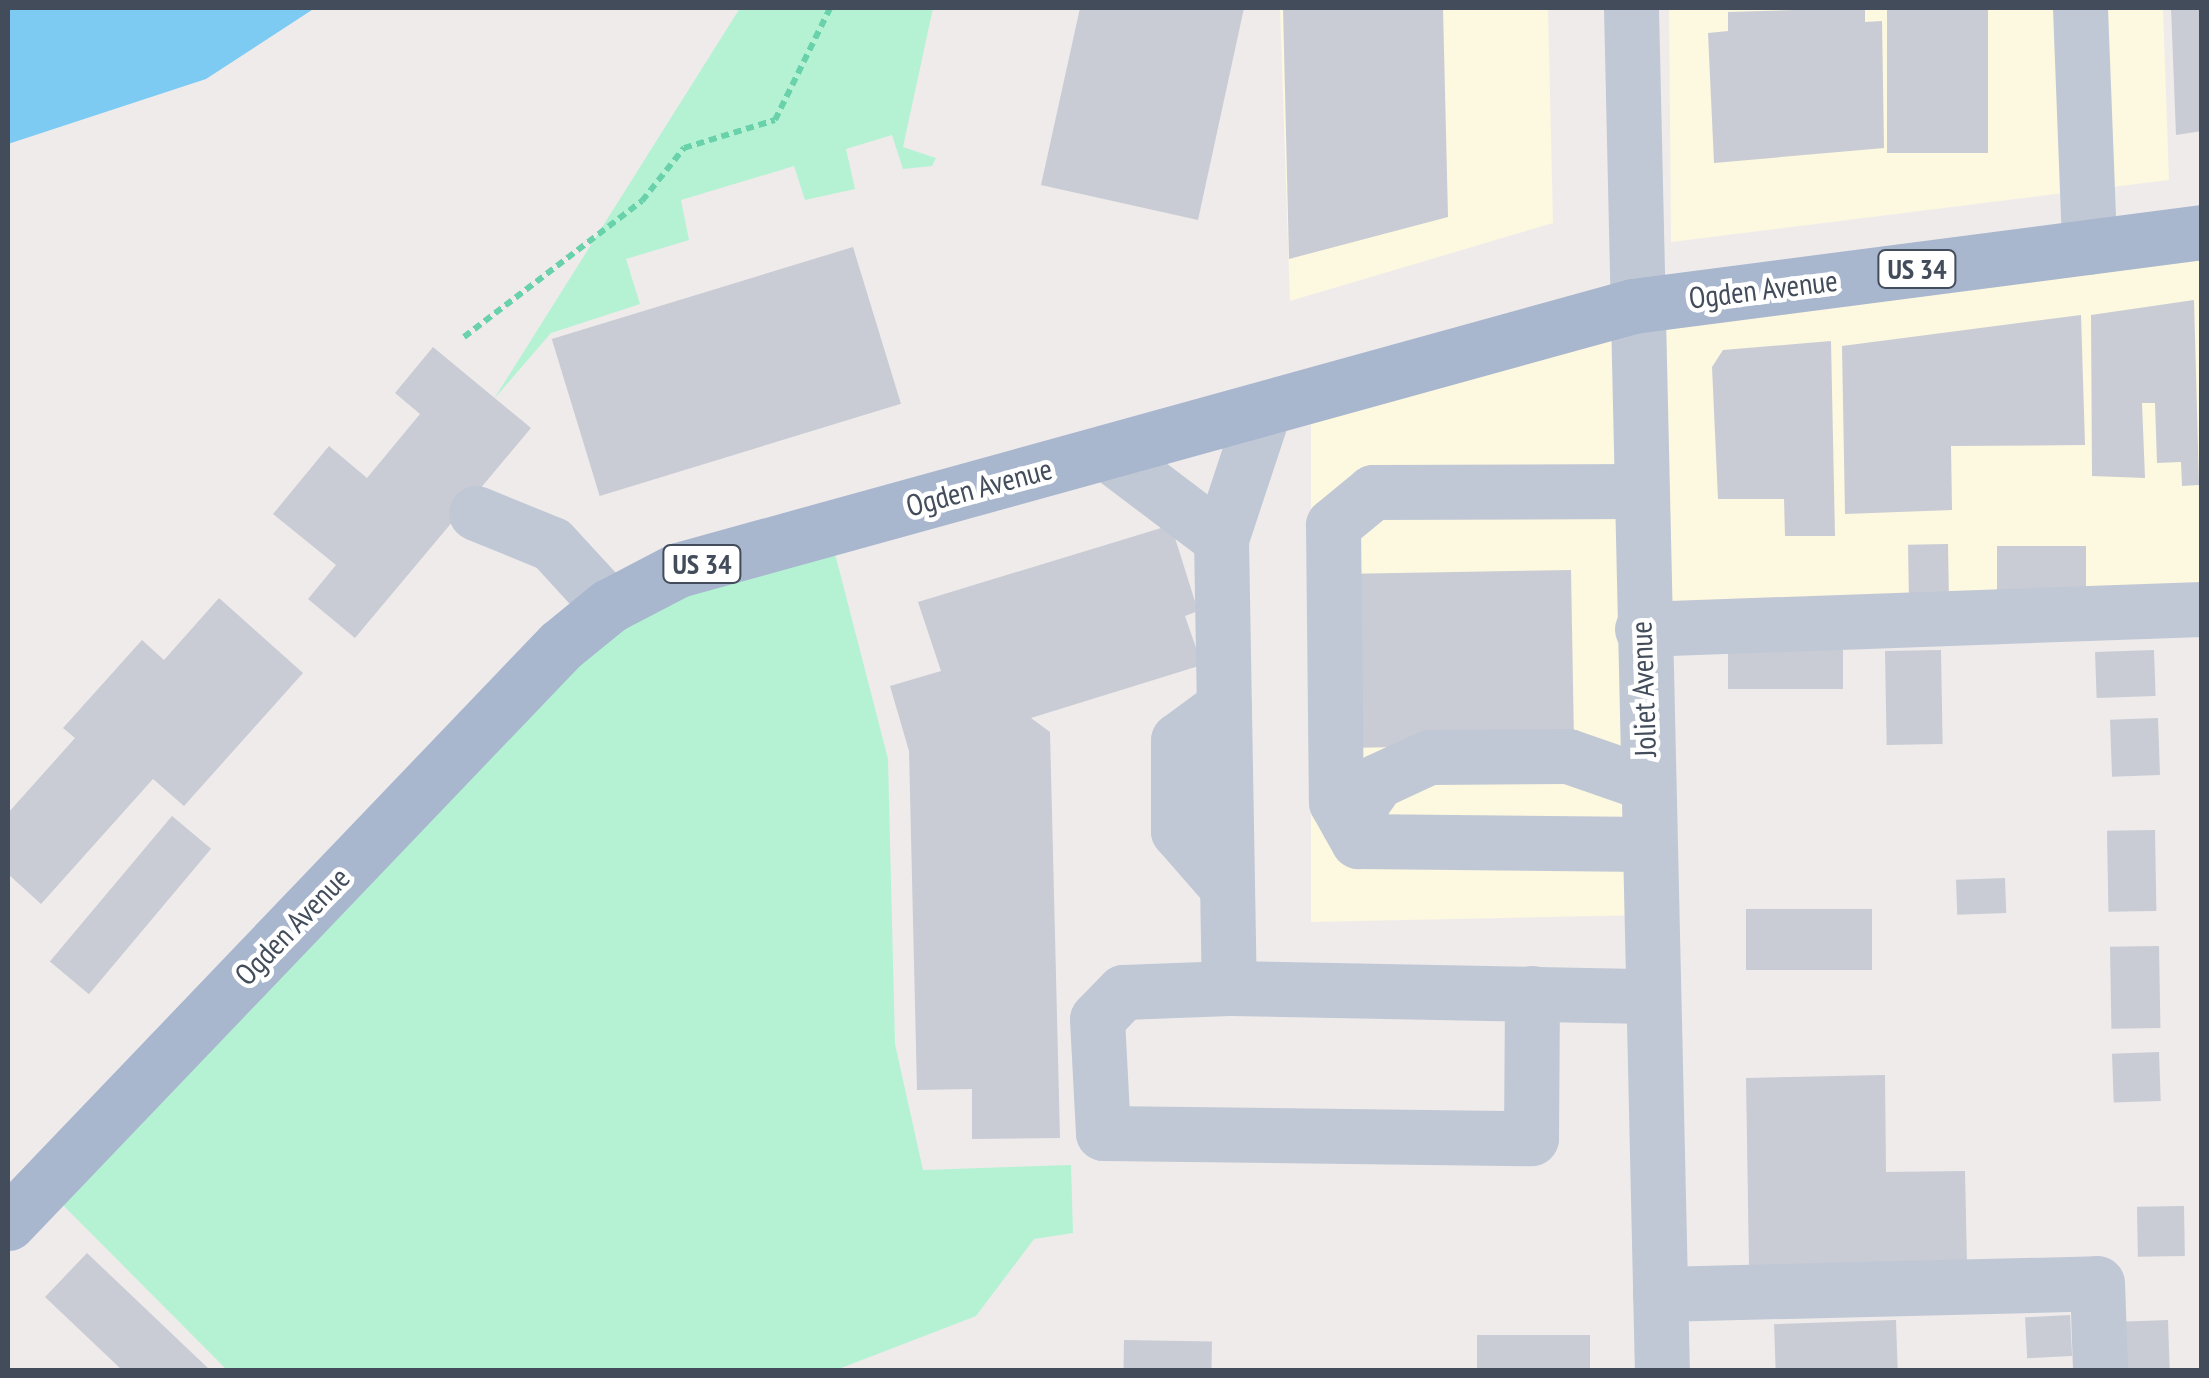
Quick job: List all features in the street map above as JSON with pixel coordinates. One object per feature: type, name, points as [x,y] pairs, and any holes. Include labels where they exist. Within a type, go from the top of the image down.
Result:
[{"type":"main road","name":"Ogden Avenue","points":[[8,1223],[546,660],[609,606],[678,570],[1632,306],[2202,232]]},
{"type":"street","name":"Joliet Avenue","points":[[1631,8],[1632,306],[1662,1370]]},
{"type":"street","points":[[2080,8],[2089,247]]},
{"type":"street","points":[[1228,988],[1227,887],[1178,832],[1178,740],[1224,706],[1221,539],[1264,409]]},
{"type":"street","points":[[1106,452],[1221,539]]},
{"type":"street","points":[[1638,491],[1374,492],[1333,525],[1336,802],[1358,841],[1648,844]]},
{"type":"street","points":[[476,513],[552,544],[609,606]]},
{"type":"street","points":[[1642,630],[2202,609]]},
{"type":"street","points":[[1348,823],[1376,781],[1429,757],[1568,756],[1646,783]]},
{"type":"street","points":[[1532,993],[1531,1138],[1103,1134],[1096,1018],[1123,992],[1228,988],[1532,993],[1652,996]]},
{"type":"street","points":[[1660,1294],[2097,1283],[2100,1370]]},
{"type":"path","points":[[464,337],[642,201],[684,148],[775,120],[830,8]]},
{"type":"shaded area","points":[[1280,8],[1548,8],[1553,223],[1290,301]]},
{"type":"shaded area","points":[[1669,8],[2163,8],[2169,180],[1671,242]]},
{"type":"shaded area","points":[[2201,239],[2201,609],[1640,628],[1649,915],[1311,922],[1311,409],[1647,316]]},
{"type":"green space","points":[[740,8],[933,8],[903,147],[936,158],[932,166],[903,169],[892,135],[846,149],[855,189],[805,200],[794,166],[681,200],[689,240],[626,259],[640,304],[551,333],[494,399]]},
{"type":"green space","points":[[832,542],[888,759],[895,1044],[923,1170],[1071,1165],[1073,1233],[1034,1239],[976,1316],[836,1370],[227,1370],[51,1193],[619,614]]},
{"type":"water","points":[[8,8],[315,8],[206,79],[8,144]]},
{"type":"building","points":[[1080,8],[1244,8],[1198,220],[1041,185]]},
{"type":"building","points":[[1283,8],[1443,8],[1448,217],[1289,259]]},
{"type":"building","points":[[1865,8],[1865,22],[1882,21],[1884,148],[1714,163],[1708,33],[1728,31],[1728,12]]},
{"type":"building","points":[[1887,8],[1988,8],[1988,153],[1887,153]]},
{"type":"building","points":[[2171,8],[2202,8],[2202,131],[2176,135]]},
{"type":"building","points":[[853,247],[901,404],[600,496],[552,339]]},
{"type":"building","points":[[2194,300],[2199,485],[2182,486],[2181,462],[2157,463],[2155,403],[2142,403],[2145,478],[2092,476],[2091,315]]},
{"type":"building","points":[[2081,315],[2085,445],[1951,446],[1952,510],[1845,514],[1842,346]]},
{"type":"building","points":[[1831,341],[1835,536],[1785,536],[1784,499],[1718,499],[1712,367],[1723,350]]},
{"type":"building","points":[[433,347],[531,428],[355,638],[308,599],[336,565],[273,514],[329,446],[367,478],[420,414],[395,393]]},
{"type":"building","points":[[1171,525],[1198,611],[1185,616],[1202,665],[1031,718],[1050,732],[1060,1138],[972,1139],[972,1089],[917,1090],[909,751],[890,686],[941,671],[918,602]]},
{"type":"building","points":[[1948,544],[1949,595],[1909,596],[1908,545]]},
{"type":"building","points":[[1997,546],[2086,546],[2086,595],[1997,595]]},
{"type":"building","points":[[1571,570],[1574,744],[1358,748],[1355,574]]},
{"type":"building","points":[[219,598],[303,673],[184,806],[153,779],[41,904],[8,874],[8,813],[75,738],[63,728],[142,640],[164,660]]},
{"type":"building","points":[[1728,650],[1843,650],[1843,689],[1728,689]]},
{"type":"building","points":[[1941,650],[1943,744],[1887,745],[1885,651]]},
{"type":"building","points":[[2154,650],[2156,696],[2097,698],[2095,652]]},
{"type":"building","points":[[2158,718],[2160,775],[2112,777],[2110,720]]},
{"type":"building","points":[[172,816],[211,849],[89,994],[50,962]]},
{"type":"building","points":[[2155,830],[2156,911],[2108,912],[2107,831]]},
{"type":"building","points":[[2005,878],[2006,913],[1957,915],[1956,880]]},
{"type":"building","points":[[1746,909],[1872,909],[1872,970],[1746,970]]},
{"type":"building","points":[[2159,946],[2160,1028],[2111,1029],[2110,947]]},
{"type":"building","points":[[2159,1052],[2161,1101],[2114,1103],[2112,1054]]},
{"type":"building","points":[[1885,1075],[1886,1172],[1965,1171],[1967,1264],[1749,1267],[1746,1078]]},
{"type":"building","points":[[2184,1206],[2185,1256],[2138,1257],[2137,1207]]},
{"type":"building","points":[[87,1253],[210,1370],[122,1370],[45,1297]]},
{"type":"building","points":[[2070,1315],[2072,1356],[2027,1358],[2025,1317]]},
{"type":"building","points":[[1896,1320],[1898,1370],[1776,1370],[1774,1324]]},
{"type":"building","points":[[2168,1320],[2170,1370],[2123,1370],[2121,1322]]},
{"type":"building","points":[[1477,1335],[1590,1335],[1590,1370],[1477,1370]]},
{"type":"building","points":[[1124,1340],[1212,1342],[1211,1370],[1123,1370]]}]
